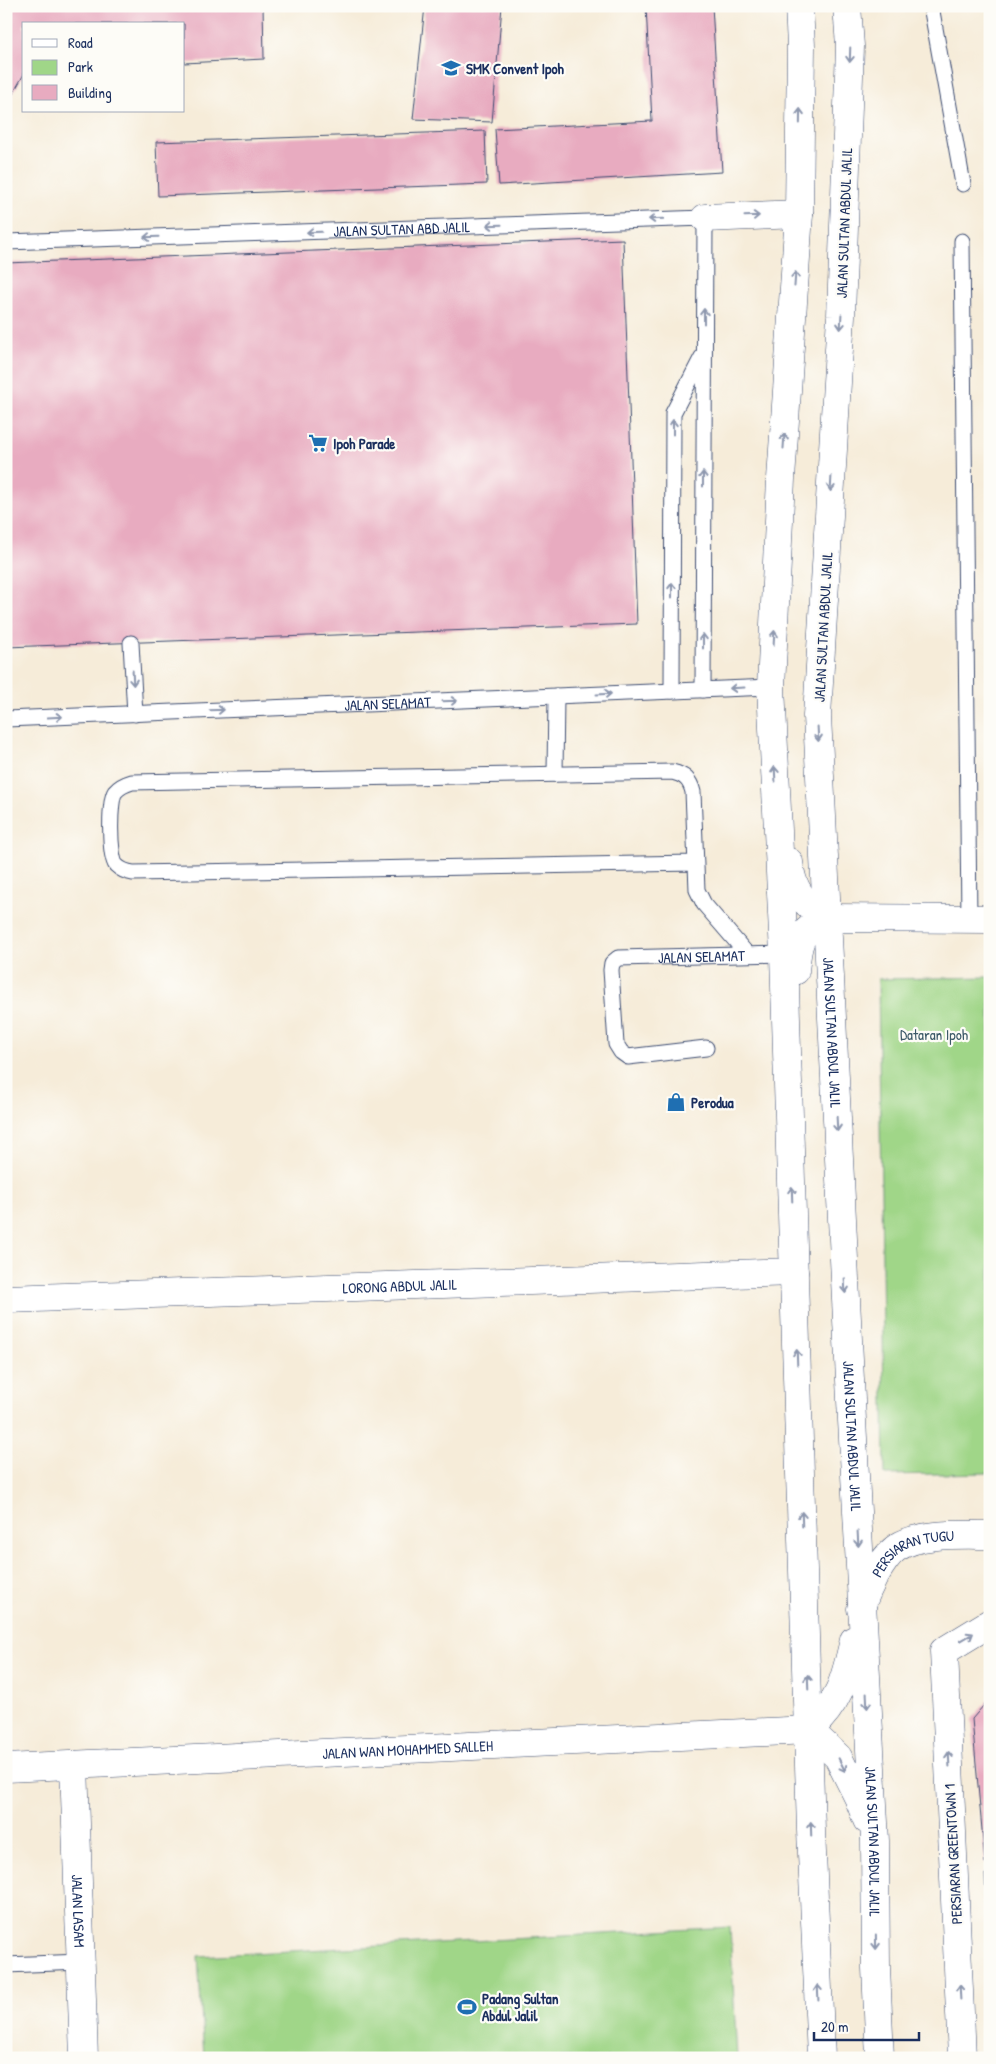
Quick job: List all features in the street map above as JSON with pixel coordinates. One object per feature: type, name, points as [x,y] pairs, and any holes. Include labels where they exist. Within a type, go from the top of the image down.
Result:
[{"type":"street","points":[[799,6],[801,46],[799,214],[781,479],[771,687],[784,954],[811,1830],[821,2058]]},
{"type":"street","name":"JALAN SULTAN ABDUL JALIL","points":[[847,6],[850,46],[841,316],[818,716],[826,918],[861,1608],[875,1841],[876,1968],[880,2058]]},
{"type":"street","name":"JALAN SULTAN ABD JALIL","points":[[705,218],[799,214]]},
{"type":"street","points":[[778,823],[786,835],[789,866],[797,894],[811,908],[826,918]]},
{"type":"street","points":[[788,1079],[797,1054],[795,972],[798,945],[810,926],[826,918],[980,919]]},
{"type":"street","name":"LORONG ABDUL JALIL","points":[[6,1299],[794,1272]]},
{"type":"street","name":"PERSIARAN TUGU","points":[[861,1608],[871,1583],[883,1562],[895,1548],[931,1537],[990,1535]]},
{"type":"street","points":[[809,1730],[826,1715],[845,1679],[861,1608]]},
{"type":"street","name":"PERSIARAN GREENTOWN 1","points":[[962,2058],[944,1650],[990,1623]]},
{"type":"street","points":[[809,1730],[838,1757],[858,1797],[875,1841]]},
{"type":"street","name":"JALAN WAN MOHAMMED SALLEH","points":[[6,1768],[809,1730]]},
{"type":"street","name":"JALAN LASAM","points":[[74,1765],[84,2058]]},
{"type":"lane","points":[[931,6],[963,184]]},
{"type":"lane","points":[[703,690],[705,218]]},
{"type":"lane","name":"JALAN SULTAN ABD JALIL","points":[[6,242],[705,218]]},
{"type":"lane","points":[[962,241],[980,919]]},
{"type":"lane","points":[[672,691],[673,413],[704,354]]},
{"type":"lane","points":[[131,643],[135,714]]},
{"type":"lane","name":"JALAN SELAMAT","points":[[6,719],[771,687]]},
{"type":"lane","points":[[555,774],[556,696]]},
{"type":"lane","points":[[694,863],[133,873],[123,871],[115,863],[112,853],[111,804],[114,793],[121,785],[132,782],[672,772],[682,774],[690,782],[693,792],[695,882],[700,897],[746,954]]},
{"type":"lane","name":"JALAN SELAMAT","points":[[706,1048],[628,1057],[621,1052],[616,1044],[612,963],[618,958],[784,954]]},
{"type":"lane","points":[[6,1965],[81,1962]]},
{"type":"green space","name":"Dataran Ipoh","points":[[990,977],[990,1473],[885,1475],[878,979]]},
{"type":"green space","name":"Padang Sultan Abdul Jalil","points":[[730,1927],[737,2058],[204,2058],[198,1956]]},
{"type":"building","points":[[6,6],[263,6],[264,59],[185,63],[185,22],[22,22],[22,78],[6,106]]},
{"type":"building","points":[[425,6],[502,6],[492,122],[413,119]]},
{"type":"building","points":[[646,6],[712,6],[722,172],[499,185],[495,129],[652,121]]},
{"type":"building","points":[[485,131],[487,184],[158,196],[156,142]]},
{"type":"building","name":"Ipoh Parade","points":[[623,239],[637,624],[6,647],[6,263]]},
{"type":"building","points":[[990,1698],[990,1863],[985,1863],[972,1719]]},
{"type":"building","points":[[985,1874],[990,1874],[990,1961],[988,1961]]},
{"type":"place","name":"SMK Convent Ipoh","points":[[451,68]]},
{"type":"place","name":"Ipoh Parade","points":[[318,443]]},
{"type":"place","name":"Perodua","points":[[676,1102]]},
{"type":"place","name":"Padang Sultan Abdul Jalil","points":[[467,2007]]}]
